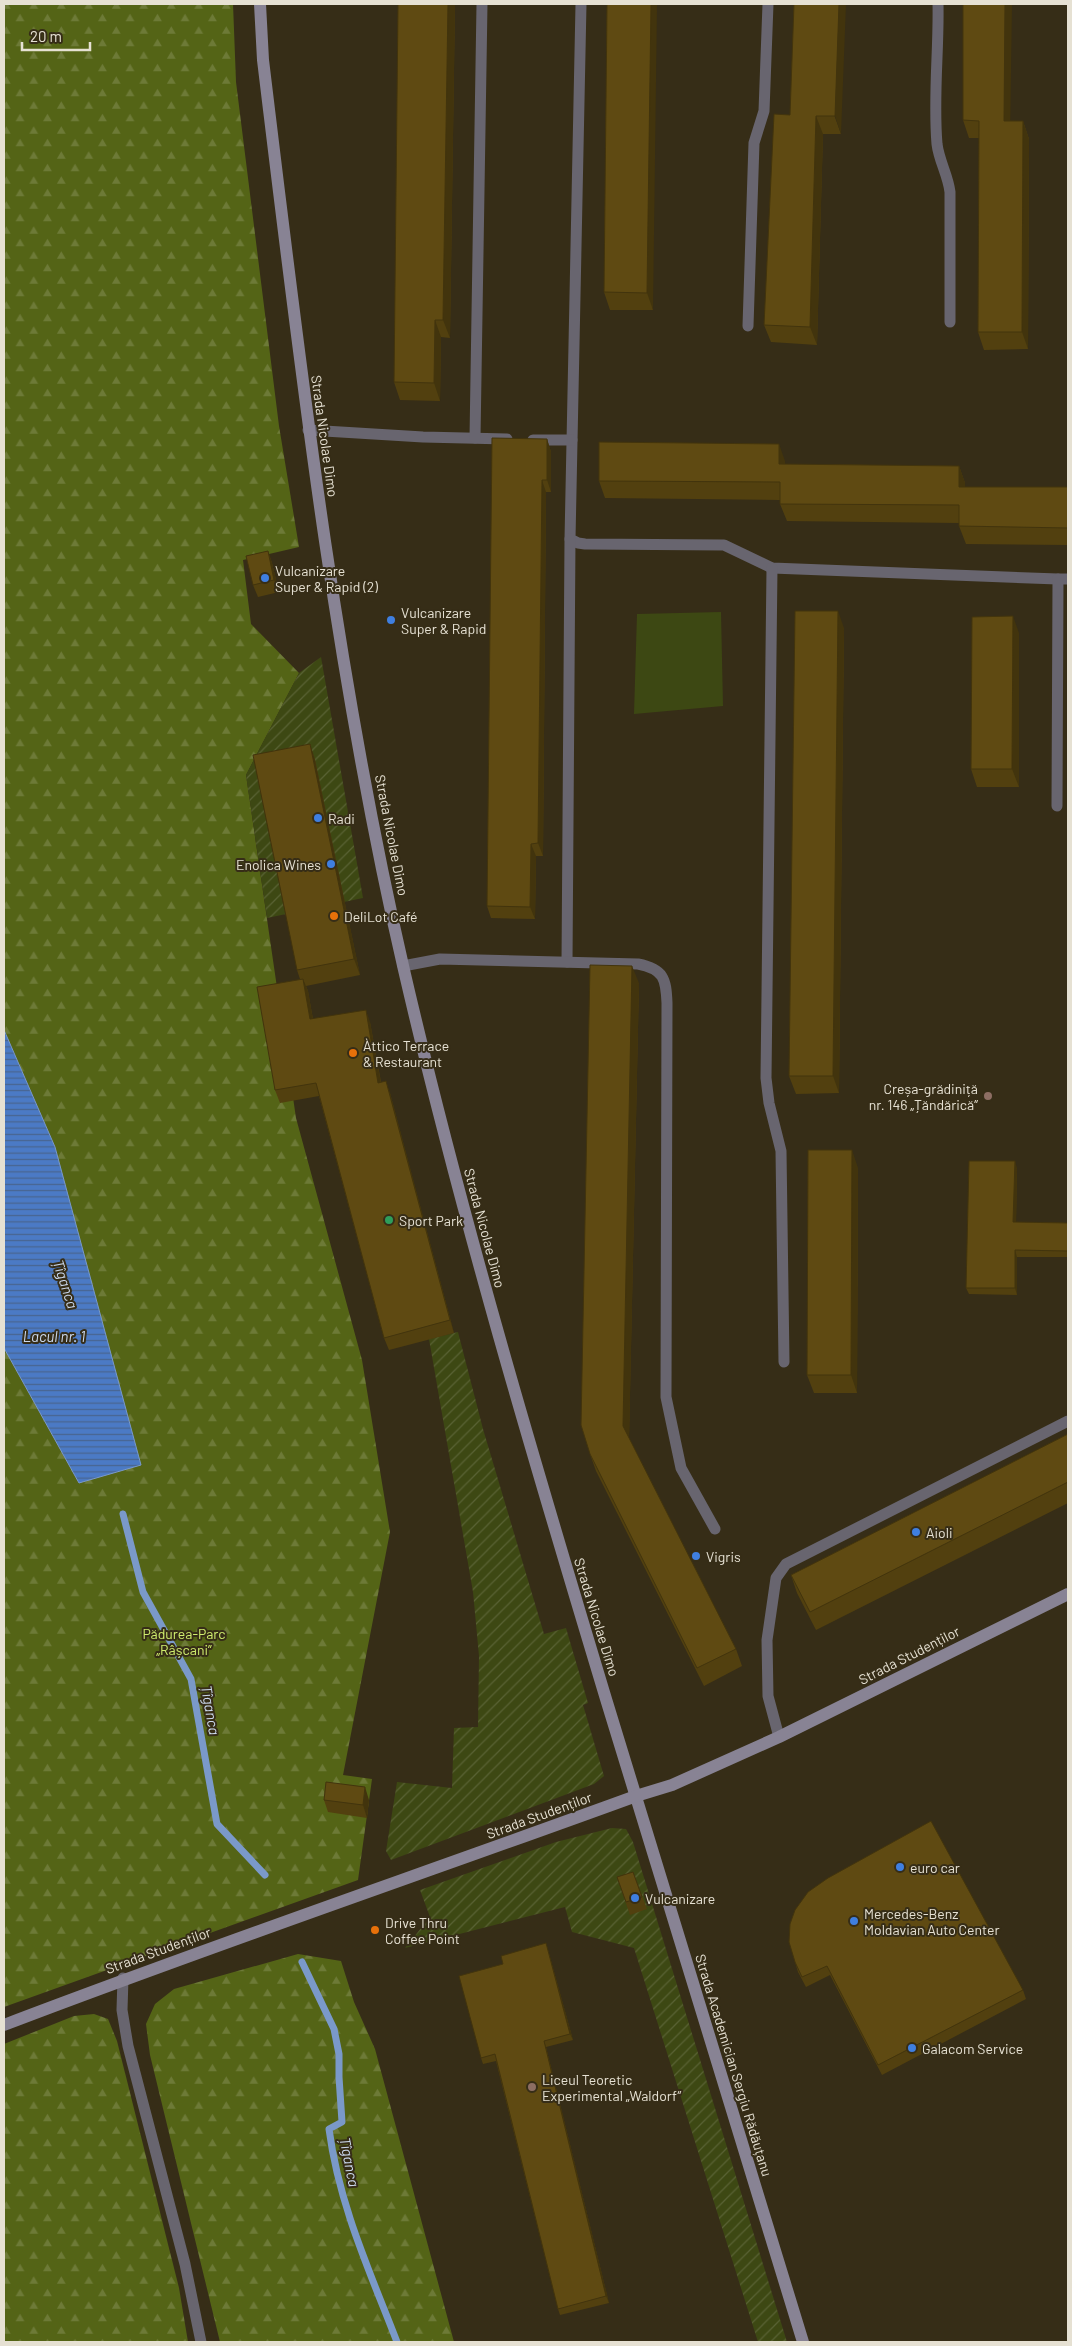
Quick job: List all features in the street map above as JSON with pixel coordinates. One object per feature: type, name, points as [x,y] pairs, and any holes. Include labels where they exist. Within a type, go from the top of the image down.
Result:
[{"type":"main road","name":"Strada Nicolae Dimo","points":[[260,4],[263,60],[308,430],[364,772],[403,966],[488,1299],[539,1478],[636,1796]]},
{"type":"main road","name":"Strada Studenților","points":[[4,2025],[123,1978],[636,1796],[672,1785],[779,1738],[1068,1594]]},
{"type":"main road","name":"Strada Academician Sergiu Rădăuțanu","points":[[636,1796],[804,2342]]},
{"type":"lane","points":[[475,438],[482,4]]},
{"type":"lane","points":[[568,962],[570,539],[581,4]]},
{"type":"lane","points":[[748,326],[754,143],[764,111],[768,4]]},
{"type":"lane","points":[[938,4],[936,122],[940,161],[948,177],[950,192],[950,322]]},
{"type":"lane","points":[[308,430],[475,438],[572,440]]},
{"type":"lane","points":[[570,539],[578,544],[724,545],[772,568],[1063,579],[1057,806]]},
{"type":"lane","points":[[772,568],[766,1078],[769,1103],[781,1151],[784,1362]]},
{"type":"lane","points":[[403,966],[440,959],[568,962],[647,965],[662,974],[667,985],[666,1397],[681,1468],[715,1529]]},
{"type":"lane","points":[[779,1738],[768,1696],[767,1640],[776,1578],[786,1564],[1068,1421]]},
{"type":"lane","points":[[123,1978],[122,2010],[128,2046],[185,2264],[201,2342]]},
{"type":"green space","name":"Pădurea-Parc „Râșcani”","points":[[4,4],[233,4],[236,82],[279,426],[299,547],[243,560],[251,624],[299,673],[246,775],[296,1118],[362,1360],[390,1532],[343,1775],[372,1779],[358,1880],[4,2007],[4,1348],[79,1483],[55,1147],[4,1030]]},
{"type":"green space","points":[[721,612],[723,706],[634,714],[637,614]]},
{"type":"green space","points":[[321,657],[363,898],[267,918],[246,775],[299,673]]},
{"type":"green space","points":[[458,1332],[483,1429],[544,1634],[566,1628],[588,1703],[583,1705],[604,1776],[594,1784],[391,1860],[386,1851],[397,1782],[452,1788],[454,1728],[478,1727],[479,1656],[473,1592],[429,1339]]},
{"type":"green space","points":[[612,1828],[626,1829],[633,1842],[787,2342],[758,2342],[634,1948],[572,1932],[565,1907],[405,1948],[430,1917],[420,1890],[556,1842]]},
{"type":"green space","points":[[298,1954],[341,1961],[354,2002],[375,2049],[454,2342],[220,2342],[150,2055],[146,2024],[155,2004],[174,1989]]},
{"type":"green space","points":[[94,2014],[108,2019],[117,2041],[179,2288],[188,2342],[4,2342],[4,2044],[74,2016]]},
{"type":"water","name":"Lacul nr. 1","points":[[4,1030],[55,1147],[141,1465],[79,1483],[4,1348]]},
{"type":"building","points":[[398,4],[448,4],[443,320],[435,320],[434,383],[394,382]]},
{"type":"building","points":[[607,4],[651,4],[647,293],[604,292]]},
{"type":"building","points":[[794,4],[839,4],[835,116],[816,116],[810,327],[764,325],[774,114],[790,115]]},
{"type":"building","points":[[963,4],[1005,4],[1004,121],[1023,121],[1022,332],[978,332],[979,121],[963,120]]},
{"type":"building","points":[[492,438],[547,439],[547,480],[542,480],[538,843],[531,844],[530,907],[487,906]]},
{"type":"building","points":[[599,442],[779,444],[779,464],[959,466],[959,487],[1068,487],[1068,528],[959,526],[959,505],[780,504],[780,482],[599,481]]},
{"type":"building","points":[[268,551],[274,580],[253,585],[246,556]]},
{"type":"building","points":[[795,611],[838,611],[833,1076],[789,1076]]},
{"type":"building","points":[[1013,616],[1012,769],[971,769],[972,617]]},
{"type":"building","points":[[310,744],[354,959],[297,970],[253,755]]},
{"type":"building","points":[[590,965],[632,966],[623,1426],[736,1649],[697,1668],[590,1454],[581,1425]]},
{"type":"building","points":[[303,979],[310,1019],[366,1010],[378,1083],[386,1081],[450,1320],[384,1338],[316,1083],[275,1090],[257,987]]},
{"type":"building","points":[[808,1150],[852,1150],[851,1375],[807,1375]]},
{"type":"building","points":[[969,1161],[1015,1161],[1013,1222],[1068,1223],[1068,1251],[1015,1250],[1015,1288],[966,1288]]},
{"type":"building","points":[[1068,1434],[1068,1482],[810,1612],[791,1575]]},
{"type":"building","points":[[326,1782],[365,1787],[363,1805],[324,1800]]},
{"type":"building","points":[[931,1821],[1023,1990],[878,2065],[827,1966],[802,1977],[789,1942],[790,1924],[795,1910],[808,1892],[828,1878]]},
{"type":"building","points":[[633,1872],[642,1897],[626,1902],[617,1877]]},
{"type":"building","points":[[546,1943],[570,2034],[544,2041],[606,2296],[558,2309],[495,2054],[481,2058],[459,1976],[503,1964],[501,1956]]},
{"type":"waterway","name":"Țîganca","points":[[123,1514],[143,1592],[191,1679],[217,1824],[265,1875]]},
{"type":"waterway","name":"Țîganca","points":[[302,1962],[334,2029],[339,2054],[342,2122],[329,2129],[340,2184],[366,2264],[397,2342]]},
{"type":"place","name":"Vulcanizare Super & Rapid (2)","points":[[265,578]]},
{"type":"place","name":"Vulcanizare Super & Rapid","points":[[391,620]]},
{"type":"place","name":"Radi","points":[[318,818]]},
{"type":"place","name":"Enolica Wines","points":[[331,864]]},
{"type":"place","name":"DeliLot Café","points":[[334,916]]},
{"type":"place","name":"Àttico Terrace & Restaurant","points":[[353,1053]]},
{"type":"place","name":"Creșa-grădiniță nr. 146 „Țăndărică”","points":[[988,1096]]},
{"type":"place","name":"Sport Park","points":[[389,1220]]},
{"type":"place","name":"Aioli","points":[[916,1532]]},
{"type":"place","name":"Vigris","points":[[696,1556]]},
{"type":"place","name":"euro car","points":[[900,1867]]},
{"type":"place","name":"Vulcanizare","points":[[635,1898]]},
{"type":"place","name":"Mercedes-Benz Moldavian Auto Center","points":[[854,1921]]},
{"type":"place","name":"Drive Thru Coffee Point","points":[[375,1930]]},
{"type":"place","name":"Galacom Service","points":[[912,2048]]},
{"type":"place","name":"Liceul Teoretic Experimental „Waldorf”","points":[[532,2087]]}]
